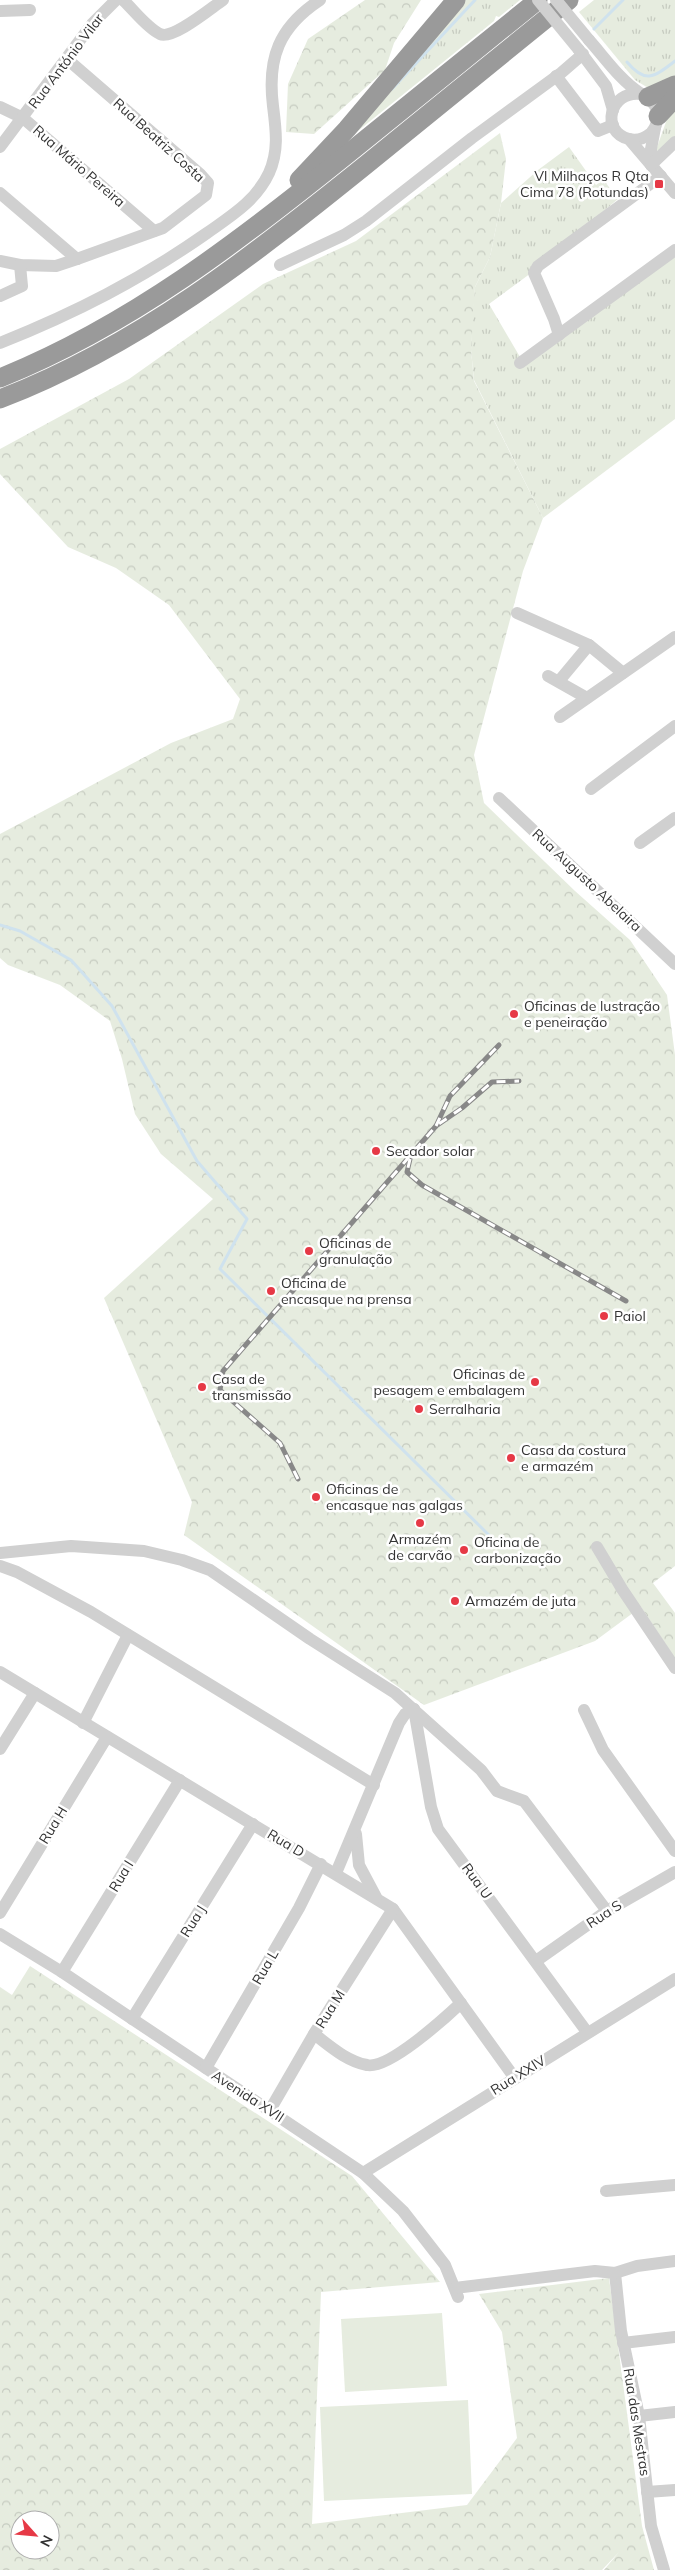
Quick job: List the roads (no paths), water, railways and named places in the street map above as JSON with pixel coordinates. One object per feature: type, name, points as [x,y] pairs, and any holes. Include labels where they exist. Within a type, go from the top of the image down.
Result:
[{"type":"highway","points":[[0,372],[98,323],[144,296],[185,270],[251,221],[306,173],[327,151],[456,0]]},
{"type":"highway","points":[[0,378],[47,358],[119,320],[211,261],[275,213],[538,0]]},
{"type":"highway","points":[[0,399],[80,363],[153,323],[245,261],[569,0]]},
{"type":"highway","points":[[334,190],[460,97],[580,0]]},
{"type":"highway","points":[[644,96],[675,86]]},
{"type":"highway","points":[[656,122],[675,98]]},
{"type":"street","name":"Rua António Vilar","points":[[0,147],[101,13],[116,0]]},
{"type":"street","points":[[122,0],[155,30],[164,35],[174,33],[223,0]]},
{"type":"street","points":[[0,343],[75,312],[124,286],[182,250],[244,206],[256,194],[269,172],[276,150],[271,85],[275,53],[292,24],[320,0]]},
{"type":"street","points":[[538,0],[606,86],[612,110],[613,125],[617,131],[629,139],[675,193]]},
{"type":"street","points":[[556,0],[628,85],[644,96],[657,109],[650,149],[651,165]]},
{"type":"street","points":[[0,11],[30,10]]},
{"type":"street","points":[[280,265],[304,255],[366,221],[472,138],[556,76],[581,52]]},
{"type":"street","name":"Rua Beatriz Costa","points":[[0,260],[20,265],[56,266],[163,228],[202,200],[206,195],[208,183],[200,174],[67,59]]},
{"type":"street","points":[[556,76],[598,130],[613,125]]},
{"type":"street","points":[[612,110],[616,103],[627,95],[644,96]]},
{"type":"street","name":"Rua Mário Pereira","points":[[0,107],[22,118],[154,231]]},
{"type":"street","points":[[629,139],[646,137],[656,122]]},
{"type":"street","points":[[651,165],[675,142]]},
{"type":"street","points":[[559,335],[534,273],[538,266],[661,176]]},
{"type":"street","points":[[0,193],[77,259]]},
{"type":"street","points":[[520,363],[675,250]]},
{"type":"street","points":[[0,296],[22,286],[20,265]]},
{"type":"street","points":[[517,613],[589,645],[623,673]]},
{"type":"street","points":[[560,717],[675,637]]},
{"type":"street","points":[[588,698],[554,678],[589,645]]},
{"type":"street","points":[[590,789],[675,726]]},
{"type":"street","name":"Rua Augusto Abelaira","points":[[498,798],[675,964]]},
{"type":"street","points":[[640,843],[675,818]]},
{"type":"street","points":[[0,1553],[72,1546],[144,1551],[182,1560],[210,1570],[302,1634],[395,1693],[481,1770],[497,1791],[524,1801],[607,1910]]},
{"type":"street","points":[[597,1547],[622,1589],[675,1668]]},
{"type":"street","points":[[0,1566],[33,1581],[128,1635],[374,1785]]},
{"type":"street","points":[[83,1723],[128,1635]]},
{"type":"street","name":"Rua D","points":[[0,1672],[393,1909],[514,2077]]},
{"type":"street","points":[[0,1749],[35,1693]]},
{"type":"street","points":[[336,1873],[399,1723],[405,1714],[414,1709]]},
{"type":"street","name":"Rua U","points":[[414,1709],[431,1806],[438,1829],[587,2032]]},
{"type":"street","points":[[584,1710],[603,1750],[675,1851]]},
{"type":"street","name":"Rua H","points":[[0,1913],[107,1737]]},
{"type":"street","name":"Rua I","points":[[62,1972],[180,1780]]},
{"type":"street","name":"Rua J","points":[[132,2019],[253,1824]]},
{"type":"street","points":[[356,1826],[355,1844],[359,1866],[377,1898]]},
{"type":"street","name":"Rua L","points":[[206,2068],[299,1908],[321,1864]]},
{"type":"street","name":"Rua S","points":[[536,1961],[607,1910],[675,1872]]},
{"type":"street","name":"Rua M","points":[[270,2110],[314,2034],[393,1909]]},
{"type":"street","name":"Avenida XVII","points":[[0,1934],[62,1972],[363,2172],[403,2211],[445,2265],[456,2292],[595,2271],[615,2273]]},
{"type":"street","name":"Rua XXIV","points":[[363,2172],[675,1979]]},
{"type":"street","points":[[314,2034],[353,2060],[368,2066],[380,2064],[427,2034],[461,2003]]},
{"type":"street","points":[[606,2191],[675,2185]]},
{"type":"street","points":[[615,2273],[637,2266],[675,2261]]},
{"type":"street","name":"Rua das Mestras","points":[[615,2273],[623,2343],[639,2416],[651,2526],[664,2570]]},
{"type":"street","points":[[623,2343],[675,2337]]},
{"type":"street","points":[[639,2416],[675,2412]]},
{"type":"street","points":[[647,2492],[675,2490]]},
{"type":"waterway","points":[[392,89],[475,0]]},
{"type":"waterway","points":[[594,29],[623,0]]},
{"type":"waterway","points":[[627,62],[640,74],[651,76],[662,71],[675,61]]},
{"type":"waterway","points":[[0,925],[20,931],[71,960],[112,1006],[197,1161],[247,1219],[220,1269],[502,1548]]},
{"type":"railway","points":[[436,1126],[450,1096],[499,1045]]},
{"type":"railway","points":[[298,1479],[280,1443],[220,1390],[223,1371],[436,1126],[462,1108],[492,1082],[519,1081]]},
{"type":"railway","points":[[410,1159],[407,1172],[422,1185],[626,1301]]},
{"type":"place","name":"Vl Milhaços R Qta Cima 78 (Rotundas)","points":[[659,184]]},
{"type":"place","name":"Oficinas de lustração e peneiração","points":[[514,1014]]},
{"type":"place","name":"Secador solar","points":[[376,1151]]},
{"type":"place","name":"Oficinas de granulação","points":[[309,1251]]},
{"type":"place","name":"Oficina de encasque na prensa","points":[[271,1291]]},
{"type":"place","name":"Paiol","points":[[604,1316]]},
{"type":"place","name":"Oficinas de pesagem e embalagem","points":[[535,1382]]},
{"type":"place","name":"Casa de transmissão","points":[[202,1387]]},
{"type":"place","name":"Serralharia","points":[[419,1409]]},
{"type":"place","name":"Casa da costura e armazém","points":[[511,1458]]},
{"type":"place","name":"Oficinas de encasque nas galgas","points":[[316,1497]]},
{"type":"place","name":"Armazém de carvão","points":[[420,1523]]},
{"type":"place","name":"Oficina de carbonização","points":[[464,1550]]},
{"type":"place","name":"Armazém de juta","points":[[455,1601]]}]
